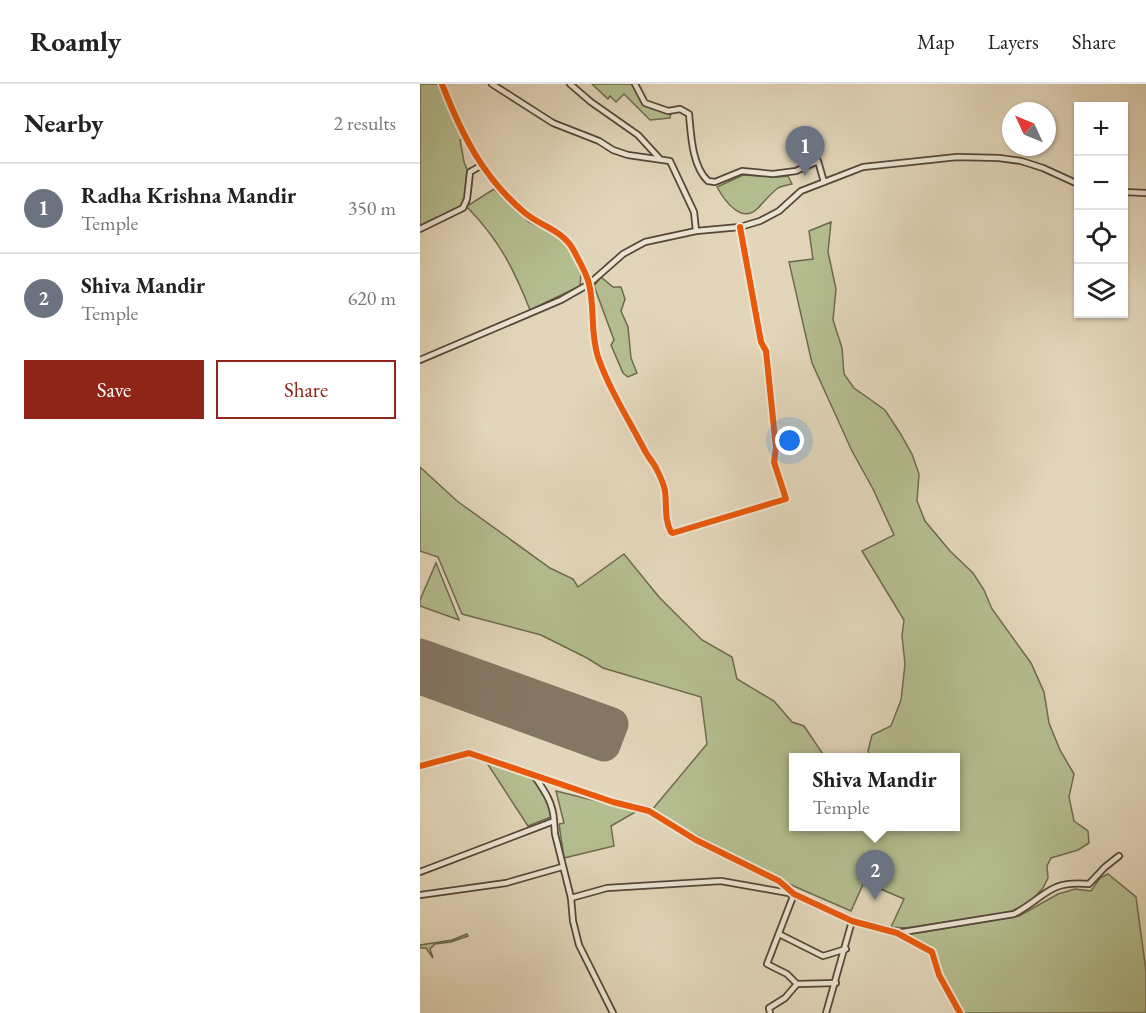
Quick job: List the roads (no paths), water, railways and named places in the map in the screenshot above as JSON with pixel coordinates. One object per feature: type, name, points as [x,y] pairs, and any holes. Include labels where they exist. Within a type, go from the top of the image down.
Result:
[{"type":"street","points":[[442,84],[464,137],[496,186],[526,214],[566,239],[574,250],[589,284],[593,336],[598,356],[608,382],[656,469],[665,490],[667,523],[670,532],[678,533],[786,499],[774,462],[776,448],[766,351],[761,342],[740,227]]},
{"type":"street","points":[[492,84],[553,123],[599,141],[613,150],[628,155],[670,161],[694,212],[696,231]]},
{"type":"street","points":[[570,84],[638,135],[660,160]]},
{"type":"street","points":[[635,84],[645,103],[668,111],[680,109],[689,114],[696,161],[708,181],[715,182],[742,171],[784,173],[796,171],[818,161],[824,182]]},
{"type":"street","points":[[420,360],[547,306],[589,284],[623,254],[645,242],[696,231],[740,227],[760,221],[779,211],[801,191],[862,167],[926,159],[974,157],[1021,161],[1044,168],[1074,182]]},
{"type":"street","points":[[420,229],[463,208],[467,199],[470,172],[482,165]]},
{"type":"street","points":[[1128,192],[1146,193]]},
{"type":"street","points":[[420,766],[469,753],[613,802],[649,811],[696,840],[779,881],[794,894]]},
{"type":"street","points":[[533,774],[553,808],[562,867],[579,945],[613,1013]]},
{"type":"street","points":[[420,872],[554,821]]},
{"type":"street","points":[[897,933],[1014,914],[1030,906],[1043,893],[1058,885],[1071,882],[1089,884],[1119,856]]},
{"type":"street","points":[[420,895],[506,883],[562,867]]},
{"type":"street","points":[[570,898],[608,888],[720,881],[794,894],[852,921],[897,933],[932,952],[939,975],[960,1013]]},
{"type":"street","points":[[794,894],[767,964],[788,974],[797,984]]},
{"type":"street","points":[[826,1013],[846,949],[852,921]]},
{"type":"street","points":[[779,934],[823,956],[846,949]]},
{"type":"street","points":[[770,1013],[769,1008],[785,998],[797,984],[836,982]]},
{"type":"place","name":"Radha Krishna Mandir","points":[[805,176]]},
{"type":"place","name":"Shiva Mandir","points":[[875,900]]}]
